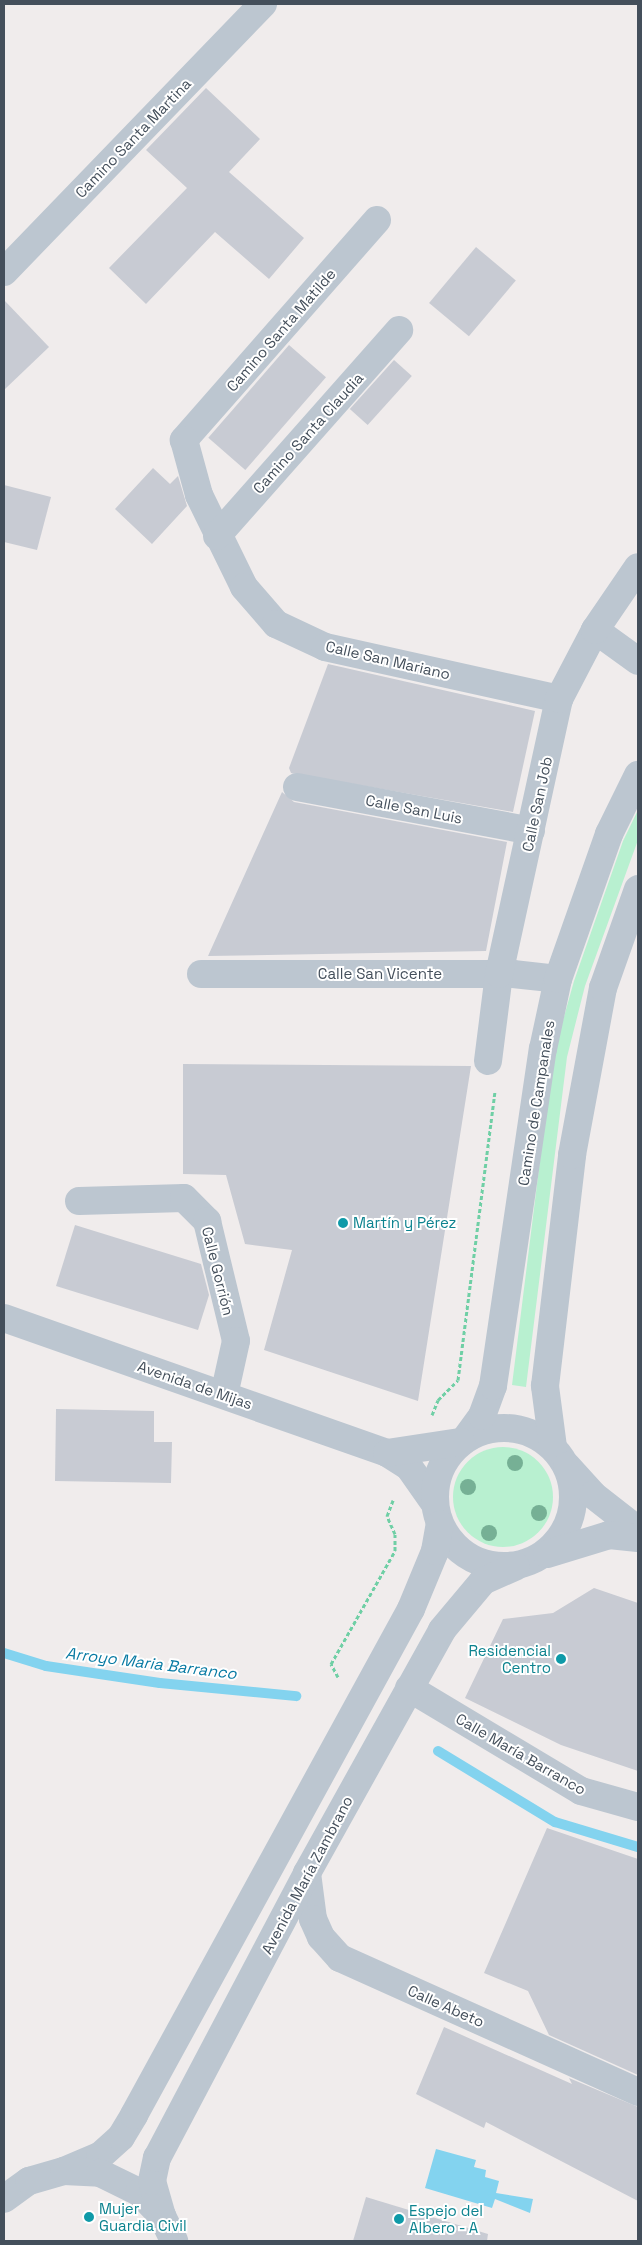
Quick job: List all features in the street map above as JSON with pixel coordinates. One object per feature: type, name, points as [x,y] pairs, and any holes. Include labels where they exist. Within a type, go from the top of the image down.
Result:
[{"type":"street","name":"Camino Santa Martina","points":[[4,272],[263,4]]},
{"type":"street","name":"Camino Santa Matilde","points":[[184,440],[377,220]]},
{"type":"street","name":"Camino Santa Claudia","points":[[216,536],[399,330]]},
{"type":"street","name":"Calle San Mariano","points":[[184,440],[199,495],[216,536],[244,587],[276,624],[325,647],[560,699]]},
{"type":"street","name":"Calle San Job","points":[[488,1061],[499,974],[560,699],[595,630],[638,567]]},
{"type":"street","points":[[595,630],[638,661]]},
{"type":"street","name":"Camino de Campanales","points":[[464,1440],[482,1416],[493,1386],[543,1049],[558,979],[609,834],[638,775]]},
{"type":"street","name":"Calle San Luis","points":[[297,787],[531,831]]},
{"type":"street","points":[[528,1562],[559,1538],[573,1506],[545,1386],[572,1155],[604,988],[638,890]]},
{"type":"street","name":"Calle San Vicente","points":[[201,974],[499,974],[558,979]]},
{"type":"street","name":"Calle Gorrión","points":[[79,1201],[184,1198],[207,1221],[236,1341],[224,1395]]},
{"type":"street","name":"Avenida de Mijas","points":[[4,1318],[387,1453],[409,1467],[436,1513]]},
{"type":"street","points":[[4,2199],[29,2181],[64,2171],[100,2156],[121,2137],[411,1609],[435,1551],[436,1513],[441,1465],[464,1440],[488,1429],[511,1428],[533,1434],[560,1456],[593,1495],[638,1530]]},
{"type":"street","name":"Avenida de Mijas","points":[[387,1453],[464,1440]]},
{"type":"street","points":[[436,1513],[454,1547],[472,1559],[528,1562],[609,1535],[638,1538]]},
{"type":"street","name":"Avenida María Zambrano","points":[[162,2216],[152,2181],[157,2158],[307,1873],[409,1688],[462,1603],[483,1581],[528,1562]]},
{"type":"street","name":"Calle María Barranco","points":[[409,1688],[581,1791],[638,1807]]},
{"type":"street","name":"Calle Abeto","points":[[307,1873],[313,1919],[321,1937],[340,1958],[638,2092]]},
{"type":"street","points":[[64,2171],[120,2180],[162,2216],[174,2241]]},
{"type":"green space","points":[[638,810],[638,840],[585,986],[567,1057],[526,1387],[512,1385],[553,1056],[574,981],[623,841]]},
{"type":"green space","points":[[503,1447],[522,1451],[539,1461],[549,1478],[553,1497],[549,1516],[539,1533],[522,1543],[503,1547],[484,1543],[467,1533],[457,1516],[453,1497],[457,1478],[467,1461],[484,1451]]},
{"type":"water","points":[[436,2149],[476,2160],[474,2167],[486,2170],[485,2177],[499,2181],[496,2193],[533,2199],[530,2213],[495,2199],[492,2208],[425,2188]]},
{"type":"building","points":[[206,88],[260,139],[229,172],[304,238],[269,279],[215,232],[146,304],[109,268],[187,188],[146,150]]},
{"type":"building","points":[[476,247],[516,280],[469,336],[429,303]]},
{"type":"building","points":[[4,300],[49,347],[4,390]]},
{"type":"building","points":[[289,345],[326,377],[245,470],[208,438]]},
{"type":"building","points":[[394,360],[412,376],[368,425],[350,409]]},
{"type":"building","points":[[153,468],[170,484],[178,476],[187,506],[152,544],[115,509]]},
{"type":"building","points":[[4,485],[51,497],[37,550],[4,542]]},
{"type":"building","points":[[328,664],[535,711],[513,812],[291,773],[289,768]]},
{"type":"building","points":[[282,792],[294,802],[507,842],[486,951],[208,956]]},
{"type":"building","name":"Martín y Pérez","points":[[183,1064],[471,1066],[418,1401],[264,1350],[292,1250],[245,1244],[226,1175],[183,1174]]},
{"type":"building","points":[[75,1225],[201,1264],[209,1295],[198,1330],[56,1286]]},
{"type":"building","points":[[56,1409],[154,1411],[154,1442],[172,1442],[171,1483],[55,1481]]},
{"type":"building","name":"Residencial Centro","points":[[594,1588],[638,1603],[638,1771],[561,1745],[465,1698],[503,1619],[553,1613]]},
{"type":"building","points":[[547,1828],[638,1859],[638,2075],[549,2035],[528,1991],[484,1973]]},
{"type":"building","points":[[444,2027],[572,2084],[569,2078],[638,2107],[638,2201],[486,2122],[484,2128],[416,2094]]},
{"type":"building","name":"Espejo del Albero - A","points":[[366,2197],[488,2234],[487,2241],[353,2241]]},
{"type":"waterway","name":"Arroyo Maria Barranco","points":[[4,1653],[46,1666],[160,1683],[296,1696]]},
{"type":"waterway","name":"Arroyo Maria Barranco","points":[[438,1751],[555,1822],[638,1847]]},
{"type":"place","name":"Martín y Pérez","points":[[343,1223]]},
{"type":"place","name":"Residencial Centro","points":[[561,1659]]},
{"type":"place","name":"Mujer Guardia Civil","points":[[89,2217]]},
{"type":"place","name":"Espejo del Albero - A","points":[[399,2219]]}]
